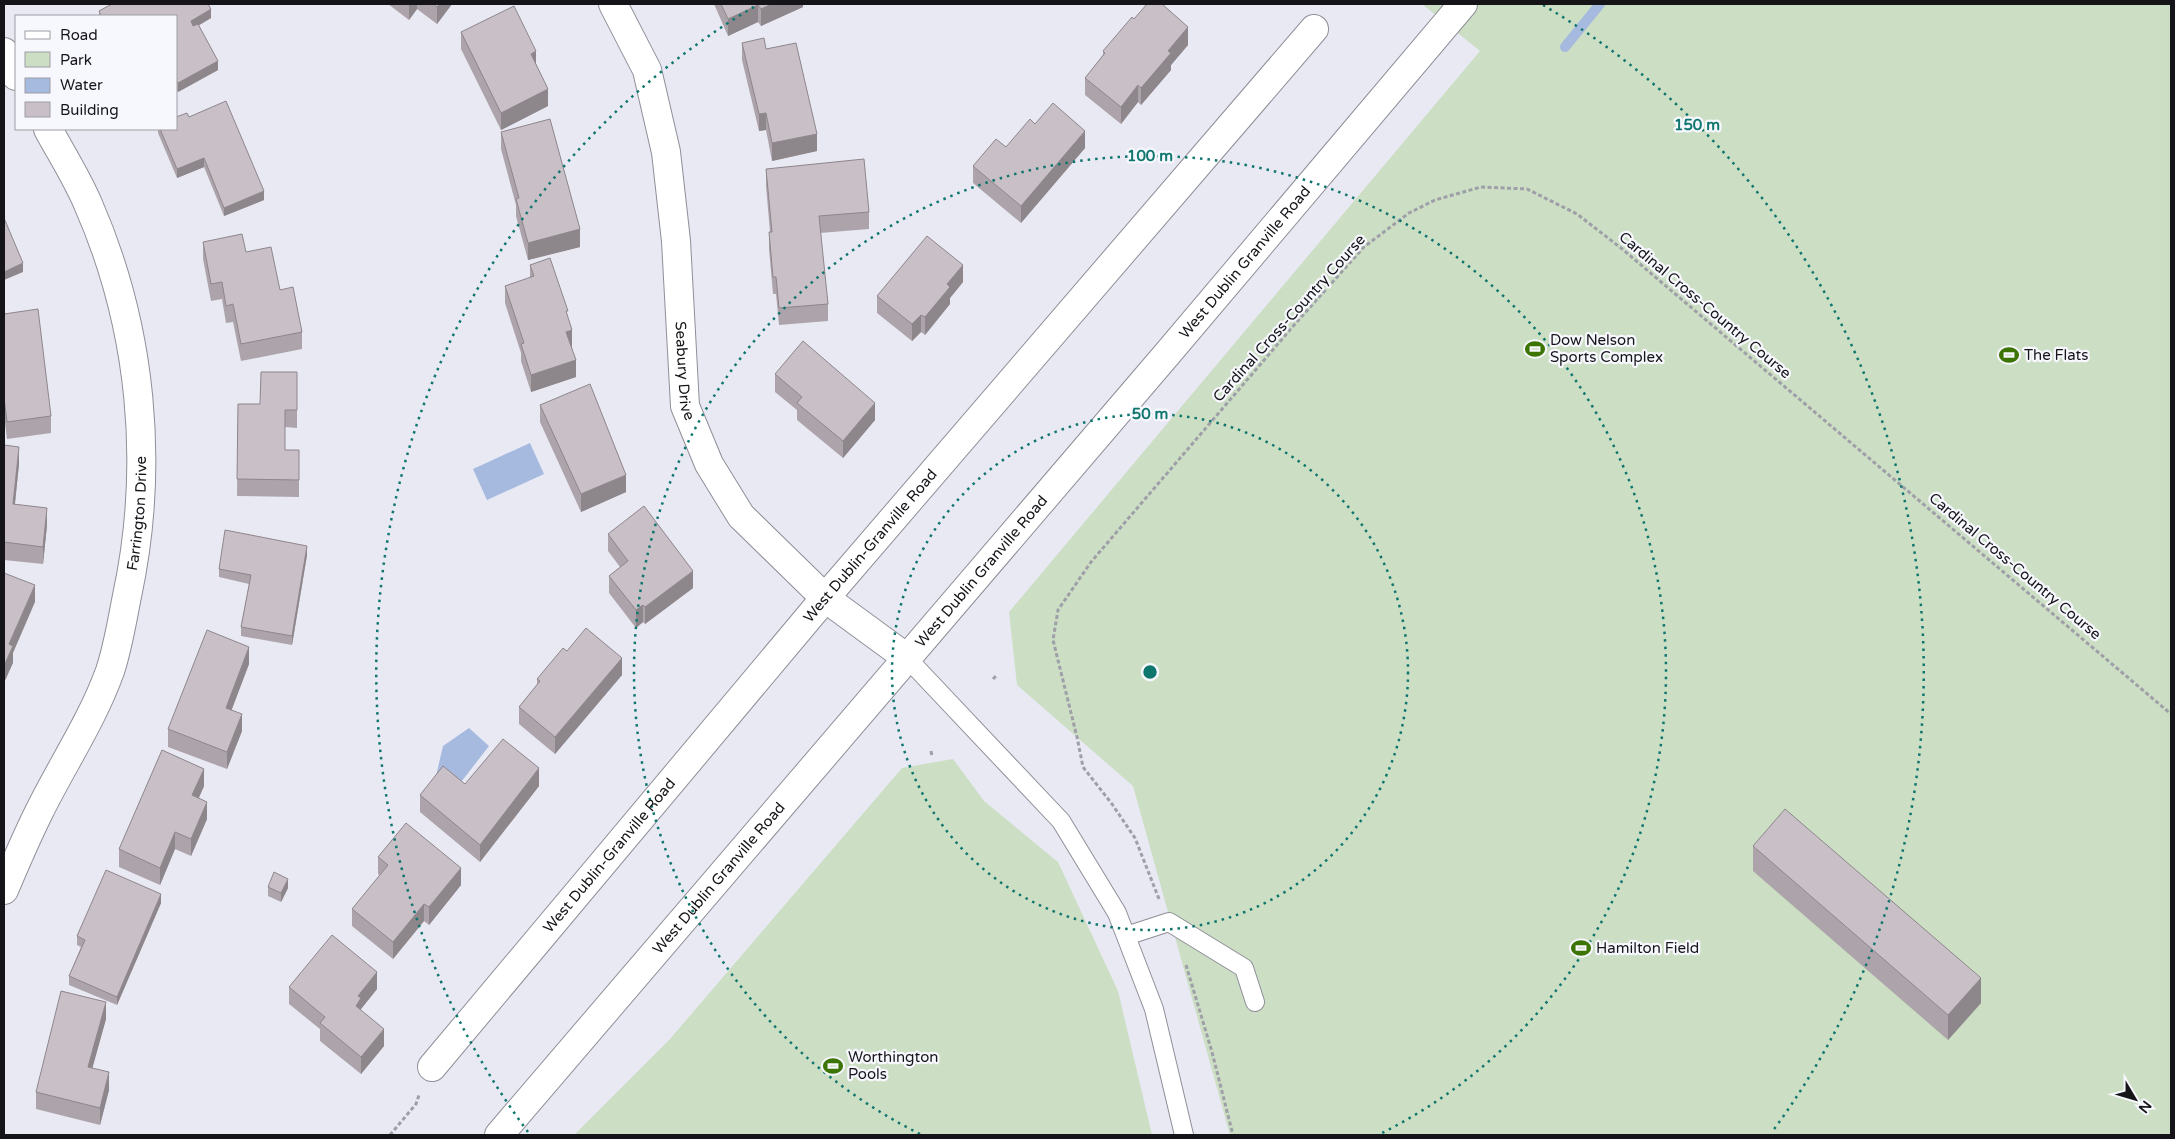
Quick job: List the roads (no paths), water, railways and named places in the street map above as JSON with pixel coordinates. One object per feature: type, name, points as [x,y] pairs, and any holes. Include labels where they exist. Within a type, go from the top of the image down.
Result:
[{"type":"street","name":"Seabury Drive","points":[[613,4],[647,70],[666,152],[676,241],[686,406],[709,464],[741,516],[825,598],[907,658]]},
{"type":"street","name":"West Dublin Granville Road","points":[[499,1135],[1463,4]]},
{"type":"street","name":"West Dublin-Granville Road","points":[[432,1067],[825,598],[1314,28]]},
{"type":"street","name":"Farrington Drive","points":[[4,890],[39,812],[95,706],[110,670],[136,554],[142,474],[138,380],[129,327],[118,284],[87,202],[49,130]]},
{"type":"lane","points":[[907,658],[1061,821],[1117,912],[1154,1009],[1184,1135]]},
{"type":"lane","points":[[1126,936],[1169,922],[1244,968],[1255,1002]]},
{"type":"water","points":[[530,443],[544,474],[487,500],[473,469]]},
{"type":"water","points":[[469,728],[489,746],[458,786],[436,776],[443,746]]},
{"type":"waterway","points":[[1565,47],[1600,4]]},
{"type":"place","name":"Dow Nelson Sports Complex","points":[[1535,349]]},
{"type":"place","name":"The Flats","points":[[2009,355]]},
{"type":"place","name":"Hamilton Field","points":[[1581,948]]},
{"type":"place","name":"Worthington Pools","points":[[833,1066]]}]
